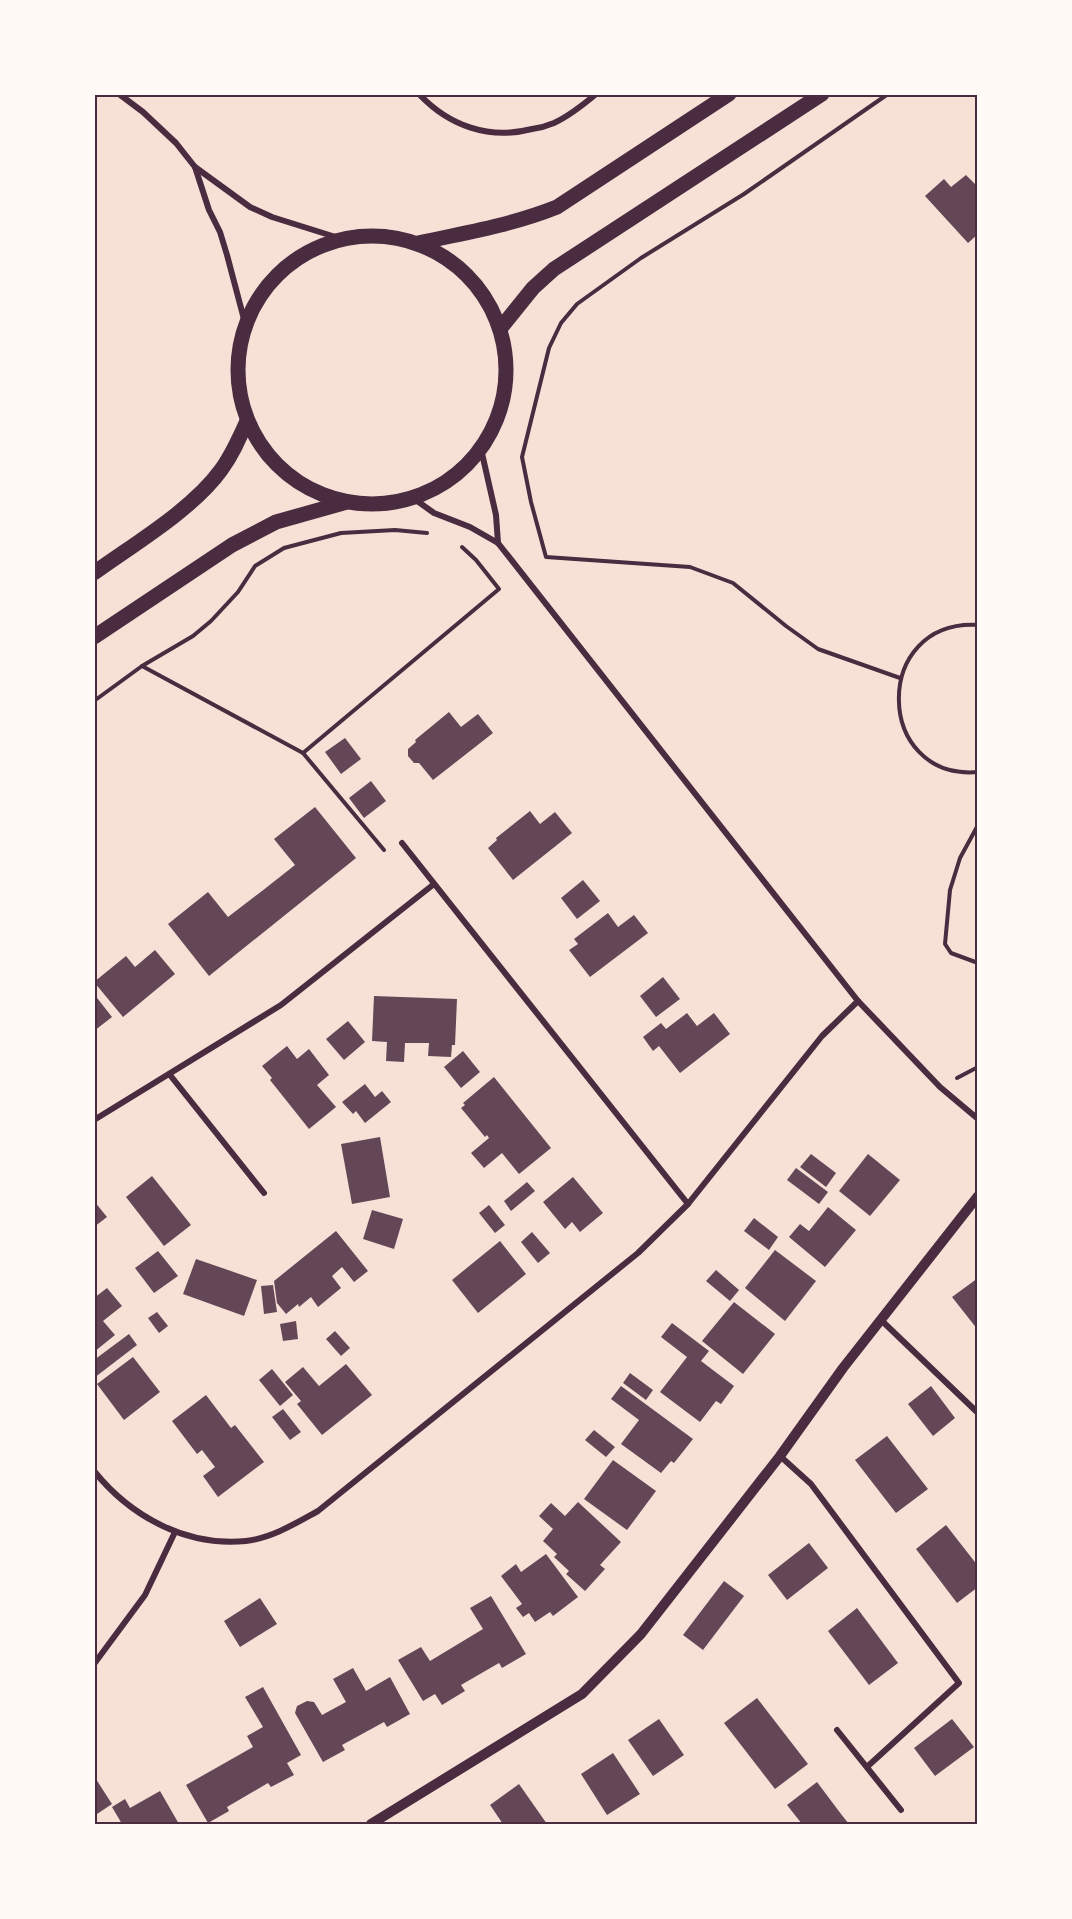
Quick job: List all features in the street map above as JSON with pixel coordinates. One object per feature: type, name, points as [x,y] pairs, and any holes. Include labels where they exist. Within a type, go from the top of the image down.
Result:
[{"type":"main road","points":[[418,243],[490,228],[557,207],[729,94]]},
{"type":"main road","points":[[500,329],[533,288],[554,269],[822,94]]},
{"type":"main road","points":[[380,236],[418,243],[445,257],[469,276],[488,300],[500,329],[507,370],[500,412],[481,449],[451,479],[413,498],[380,504],[347,502],[315,492],[287,474],[264,450],[247,421],[238,389],[238,356],[245,323],[261,293],[283,269],[310,250],[342,238],[380,236]]},
{"type":"main road","points":[[94,573],[198,495],[229,458],[247,421]]},
{"type":"main road","points":[[94,637],[232,545],[276,522],[347,502]]},
{"type":"street","points":[[119,94],[143,112],[176,143],[195,167],[250,207],[272,217],[342,238]]},
{"type":"street","points":[[419,94],[429,106],[452,121],[481,132],[516,133],[553,124],[596,94]]},
{"type":"street","points":[[195,167],[209,210],[225,247],[245,323]]},
{"type":"street","points":[[481,449],[496,515],[498,543]]},
{"type":"street","points":[[413,498],[434,513],[470,527],[498,543],[858,1001],[940,1087],[978,1119]]},
{"type":"street","points":[[402,843],[688,1204]]},
{"type":"street","points":[[94,1120],[281,1005],[434,884]]},
{"type":"street","points":[[94,1472],[110,1491],[139,1514],[175,1532],[212,1541],[248,1541],[281,1531],[318,1511],[638,1253],[688,1204],[822,1036],[858,1001]]},
{"type":"street","points":[[170,1075],[264,1193]]},
{"type":"street","points":[[371,1824],[582,1694],[641,1634],[780,1456],[843,1368],[978,1196]]},
{"type":"street","points":[[881,1320],[978,1413]]},
{"type":"street","points":[[780,1456],[811,1484],[959,1683],[868,1766]]},
{"type":"street","points":[[94,1664],[145,1595],[175,1532]]},
{"type":"street","points":[[837,1730],[901,1810]]},
{"type":"path","points":[[888,94],[744,194],[641,258],[577,304],[561,324],[549,348],[522,457],[546,557],[690,567],[733,583],[818,649],[900,678]]},
{"type":"path","points":[[94,701],[142,666],[193,636],[211,621],[238,592],[255,566],[284,548],[341,533],[395,530],[431,534]]},
{"type":"path","points":[[303,753],[500,589],[476,560],[458,544]]},
{"type":"path","points":[[978,626],[956,627],[937,634],[921,645],[908,660],[900,678],[897,700],[900,721],[910,741],[925,757],[944,768],[966,773],[978,772]]},
{"type":"path","points":[[142,666],[303,753],[387,854],[402,843]]},
{"type":"path","points":[[978,825],[960,858],[950,890],[945,944],[951,953],[978,963]]},
{"type":"building","points":[[966,175],[975,184],[978,182],[978,234],[968,243],[925,196],[944,179],[951,187]]},
{"type":"building","points":[[449,712],[461,727],[478,714],[493,733],[433,780],[419,763],[414,763],[408,756],[408,749],[416,742],[415,740]]},
{"type":"building","points":[[345,738],[361,759],[341,774],[325,752]]},
{"type":"building","points":[[371,781],[386,801],[364,818],[349,798]]},
{"type":"building","points":[[315,807],[356,858],[209,976],[168,924],[208,892],[228,917],[295,865],[274,839]]},
{"type":"building","points":[[530,811],[540,824],[555,812],[572,833],[513,880],[488,848],[497,840],[496,838]]},
{"type":"building","points":[[583,880],[600,901],[577,919],[561,898]]},
{"type":"building","points":[[608,913],[618,927],[634,915],[648,933],[590,977],[569,950],[578,944],[574,939]]},
{"type":"building","points":[[155,950],[175,974],[123,1017],[94,982],[126,956],[135,967]]},
{"type":"building","points":[[663,977],[680,999],[656,1017],[640,996]]},
{"type":"building","points":[[94,994],[112,1017],[94,1031]]},
{"type":"building","points":[[374,996],[457,999],[455,1045],[452,1045],[451,1057],[428,1056],[429,1043],[405,1043],[404,1062],[386,1061],[387,1042],[372,1041]]},
{"type":"building","points":[[687,1013],[697,1026],[714,1013],[730,1034],[680,1073],[659,1046],[653,1051],[643,1037],[661,1023],[666,1029]]},
{"type":"building","points":[[348,1021],[365,1042],[344,1060],[326,1039]]},
{"type":"building","points":[[287,1046],[297,1059],[309,1049],[329,1075],[317,1085],[336,1107],[309,1129],[270,1080],[272,1078],[262,1066]]},
{"type":"building","points":[[463,1051],[480,1072],[461,1088],[444,1067]]},
{"type":"building","points":[[494,1077],[551,1148],[519,1174],[502,1153],[484,1168],[471,1153],[489,1138],[487,1135],[485,1137],[461,1108],[465,1105],[463,1103]]},
{"type":"building","points":[[365,1084],[375,1097],[382,1091],[391,1102],[365,1123],[356,1111],[353,1114],[342,1102]]},
{"type":"building","points":[[380,1137],[390,1197],[352,1204],[341,1144]]},
{"type":"building","points":[[811,1154],[836,1173],[826,1187],[800,1167]]},
{"type":"building","points":[[868,1154],[900,1180],[870,1216],[839,1191]]},
{"type":"building","points":[[796,1168],[828,1192],[819,1204],[787,1180]]},
{"type":"building","points":[[152,1176],[191,1225],[164,1246],[126,1197]]},
{"type":"building","points":[[573,1177],[603,1213],[580,1232],[572,1222],[565,1229],[543,1202]]},
{"type":"building","points":[[527,1182],[535,1191],[511,1211],[504,1201]]},
{"type":"building","points":[[94,1201],[107,1217],[94,1227]]},
{"type":"building","points":[[489,1205],[505,1225],[495,1233],[479,1213]]},
{"type":"building","points":[[828,1207],[856,1230],[825,1267],[789,1237],[800,1224],[809,1231]]},
{"type":"building","points":[[372,1210],[403,1219],[394,1249],[363,1239]]},
{"type":"building","points":[[754,1218],[778,1237],[769,1250],[744,1231]]},
{"type":"building","points":[[336,1231],[368,1271],[354,1282],[342,1267],[332,1276],[341,1288],[318,1307],[311,1297],[286,1314],[277,1303],[274,1281]]},
{"type":"building","points":[[532,1232],[550,1253],[538,1263],[521,1242]]},
{"type":"building","points":[[500,1241],[526,1274],[478,1313],[452,1280]]},
{"type":"building","points":[[775,1250],[816,1281],[785,1321],[745,1288]]},
{"type":"building","points":[[158,1251],[178,1276],[154,1293],[135,1268]]},
{"type":"building","points":[[196,1259],[257,1280],[244,1316],[183,1294]]},
{"type":"building","points":[[716,1270],[739,1290],[730,1301],[706,1281]]},
{"type":"building","points":[[978,1278],[978,1330],[952,1297]]},
{"type":"building","points":[[273,1285],[277,1312],[264,1314],[261,1286]]},
{"type":"building","points":[[107,1288],[122,1306],[103,1321],[115,1335],[94,1352],[94,1298]]},
{"type":"building","points":[[734,1302],[775,1334],[743,1374],[702,1341]]},
{"type":"building","points":[[157,1312],[168,1326],[159,1333],[148,1318]]},
{"type":"building","points":[[296,1321],[298,1339],[283,1341],[280,1324]]},
{"type":"building","points":[[672,1323],[709,1351],[701,1361],[734,1386],[721,1404],[716,1401],[700,1422],[660,1392],[687,1357],[661,1337]]},
{"type":"building","points":[[335,1331],[350,1348],[341,1356],[326,1339]]},
{"type":"building","points":[[129,1334],[137,1345],[94,1378],[94,1360]]},
{"type":"building","points":[[133,1357],[160,1392],[124,1420],[97,1384]]},
{"type":"building","points":[[346,1364],[372,1395],[322,1435],[297,1404],[301,1401],[285,1382],[303,1367],[319,1386]]},
{"type":"building","points":[[272,1369],[293,1395],[280,1406],[259,1380]]},
{"type":"building","points":[[630,1373],[653,1390],[646,1400],[623,1383]]},
{"type":"building","points":[[621,1386],[693,1439],[674,1463],[671,1461],[661,1473],[621,1444],[639,1420],[611,1399]]},
{"type":"building","points":[[931,1386],[955,1418],[933,1436],[908,1404]]},
{"type":"building","points":[[206,1395],[231,1428],[235,1425],[264,1462],[218,1497],[203,1476],[215,1467],[202,1450],[197,1454],[172,1421]]},
{"type":"building","points":[[283,1409],[301,1432],[290,1440],[272,1417]]},
{"type":"building","points":[[594,1430],[615,1447],[606,1457],[585,1440]]},
{"type":"building","points":[[887,1436],[928,1489],[896,1513],[855,1460]]},
{"type":"building","points":[[613,1460],[656,1491],[627,1530],[584,1499]]},
{"type":"building","points":[[578,1502],[621,1542],[600,1565],[605,1569],[585,1591],[566,1574],[569,1571],[554,1557],[557,1554],[543,1541],[553,1529],[539,1516],[551,1503],[565,1516]]},
{"type":"building","points":[[946,1525],[978,1566],[978,1587],[957,1603],[916,1549]]},
{"type":"building","points":[[809,1543],[828,1568],[787,1600],[768,1575]]},
{"type":"building","points":[[546,1554],[578,1597],[553,1616],[550,1612],[535,1622],[529,1613],[523,1617],[516,1608],[522,1604],[501,1576],[516,1564],[521,1572]]},
{"type":"building","points":[[724,1581],[744,1596],[703,1650],[683,1635]]},
{"type":"building","points":[[491,1596],[526,1654],[502,1668],[499,1663],[461,1685],[465,1691],[442,1705],[435,1694],[423,1701],[398,1660],[421,1647],[430,1661],[483,1629],[470,1608]]},
{"type":"building","points":[[260,1598],[277,1624],[240,1647],[224,1621]]},
{"type":"building","points":[[857,1608],[898,1663],[869,1685],[828,1631]]},
{"type":"building","points":[[353,1668],[366,1691],[390,1677],[410,1714],[387,1727],[384,1722],[342,1745],[345,1750],[323,1762],[295,1713],[297,1706],[307,1701],[314,1702],[322,1715],[346,1702],[333,1679]]},
{"type":"building","points":[[263,1687],[301,1755],[287,1763],[294,1775],[271,1787],[268,1783],[227,1807],[229,1811],[208,1823],[186,1785],[253,1747],[247,1736],[263,1727],[245,1697]]},
{"type":"building","points":[[757,1698],[808,1764],[775,1789],[724,1723]]},
{"type":"building","points":[[659,1719],[684,1755],[653,1776],[628,1740]]},
{"type":"building","points":[[952,1719],[974,1747],[935,1776],[914,1748]]},
{"type":"building","points":[[613,1753],[640,1794],[607,1815],[581,1774]]},
{"type":"building","points":[[94,1776],[112,1804],[97,1814],[94,1810]]},
{"type":"building","points":[[817,1782],[849,1824],[802,1824],[787,1805]]},
{"type":"building","points":[[519,1784],[547,1824],[503,1824],[490,1805]]},
{"type":"building","points":[[160,1791],[179,1824],[122,1824],[112,1807],[125,1799],[130,1808]]}]
